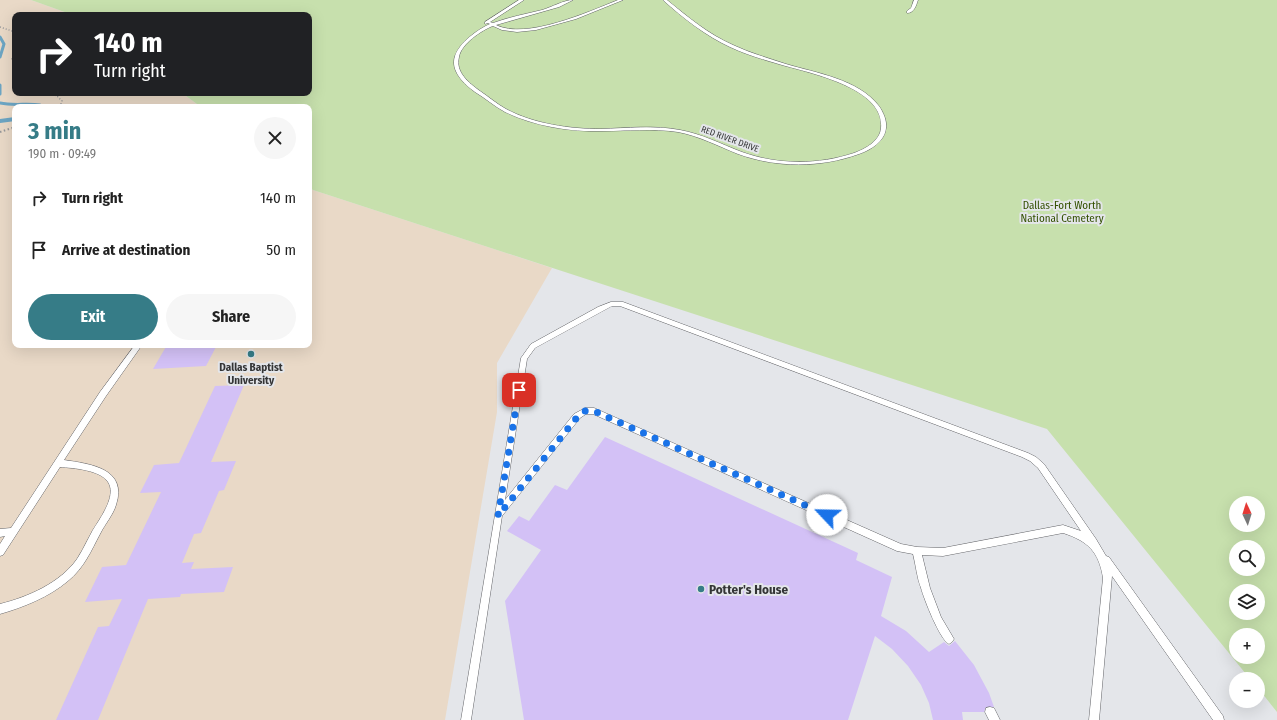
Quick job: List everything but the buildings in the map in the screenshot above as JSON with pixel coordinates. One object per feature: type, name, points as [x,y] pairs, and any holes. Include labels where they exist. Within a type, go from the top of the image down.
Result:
[{"type":"lane","points":[[477,31],[489,21],[522,0]]},
{"type":"lane","name":"RED RIVER DRIVE","points":[[571,0],[550,9],[497,23],[477,31],[456,56],[458,72],[472,87],[496,105],[512,114],[532,121],[575,129],[662,129],[681,132],[703,137],[742,153],[765,160],[788,162],[833,161],[869,148],[879,139],[884,130],[883,118],[876,106],[867,96],[838,80],[754,55],[731,46],[711,36],[693,24],[665,0]]},
{"type":"lane","points":[[489,21],[494,26],[503,29],[544,28],[559,24],[621,0]]},
{"type":"lane","points":[[908,12],[913,9],[916,0]]},
{"type":"lane","points":[[466,720],[524,358],[533,346],[611,304],[621,304],[1025,454],[1033,459],[1041,466],[1219,720]]},
{"type":"lane","points":[[0,552],[102,394],[137,348]]},
{"type":"lane","points":[[498,516],[578,416],[585,411],[594,411],[900,548],[917,551],[943,552],[1063,530],[1076,532],[1100,551],[1107,567],[1108,578],[1094,720]]},
{"type":"lane","points":[[0,609],[8,607],[48,589],[71,574],[82,560],[112,506],[114,494],[112,481],[105,475],[90,468],[58,462]]},
{"type":"lane","points":[[0,533],[13,532]]},
{"type":"lane","points":[[917,551],[925,588],[938,620],[948,639]]},
{"type":"path","points":[[0,27],[12,31]]},
{"type":"path","points":[[57,96],[62,101],[61,104]]},
{"type":"path","points":[[0,132],[12,127]]},
{"type":"shaded area","name":"Dallas Baptist University","points":[[0,0],[31,0],[65,12],[12,12],[12,96],[186,96],[197,104],[12,104],[12,348],[312,348],[312,189],[552,268],[497,363],[497,412],[445,720],[0,720]]},
{"type":"green space","name":"Dallas-Fort Worth National Cemetery","points":[[31,0],[1277,0],[1277,712],[1265,697],[1265,672],[1244,672],[1238,664],[1265,664],[1265,628],[1229,628],[1229,653],[1047,429],[313,190],[312,104],[197,104],[186,96],[312,96],[312,12],[65,12]]},
{"type":"waterway","points":[[0,37],[4,44],[0,57]]},
{"type":"waterway","points":[[0,85],[0,94]]},
{"type":"waterway","points":[[0,103],[12,104]]},
{"type":"waterway","points":[[12,104],[30,104]]},
{"type":"waterway","points":[[0,121],[12,119]]},
{"type":"place","name":"Dallas Baptist University","points":[[251,354]]},
{"type":"place","name":"Potter's House","points":[[701,589]]},
{"type":"route","points":[[519,390],[498,516],[578,416],[585,411],[594,411],[827,515]]}]
